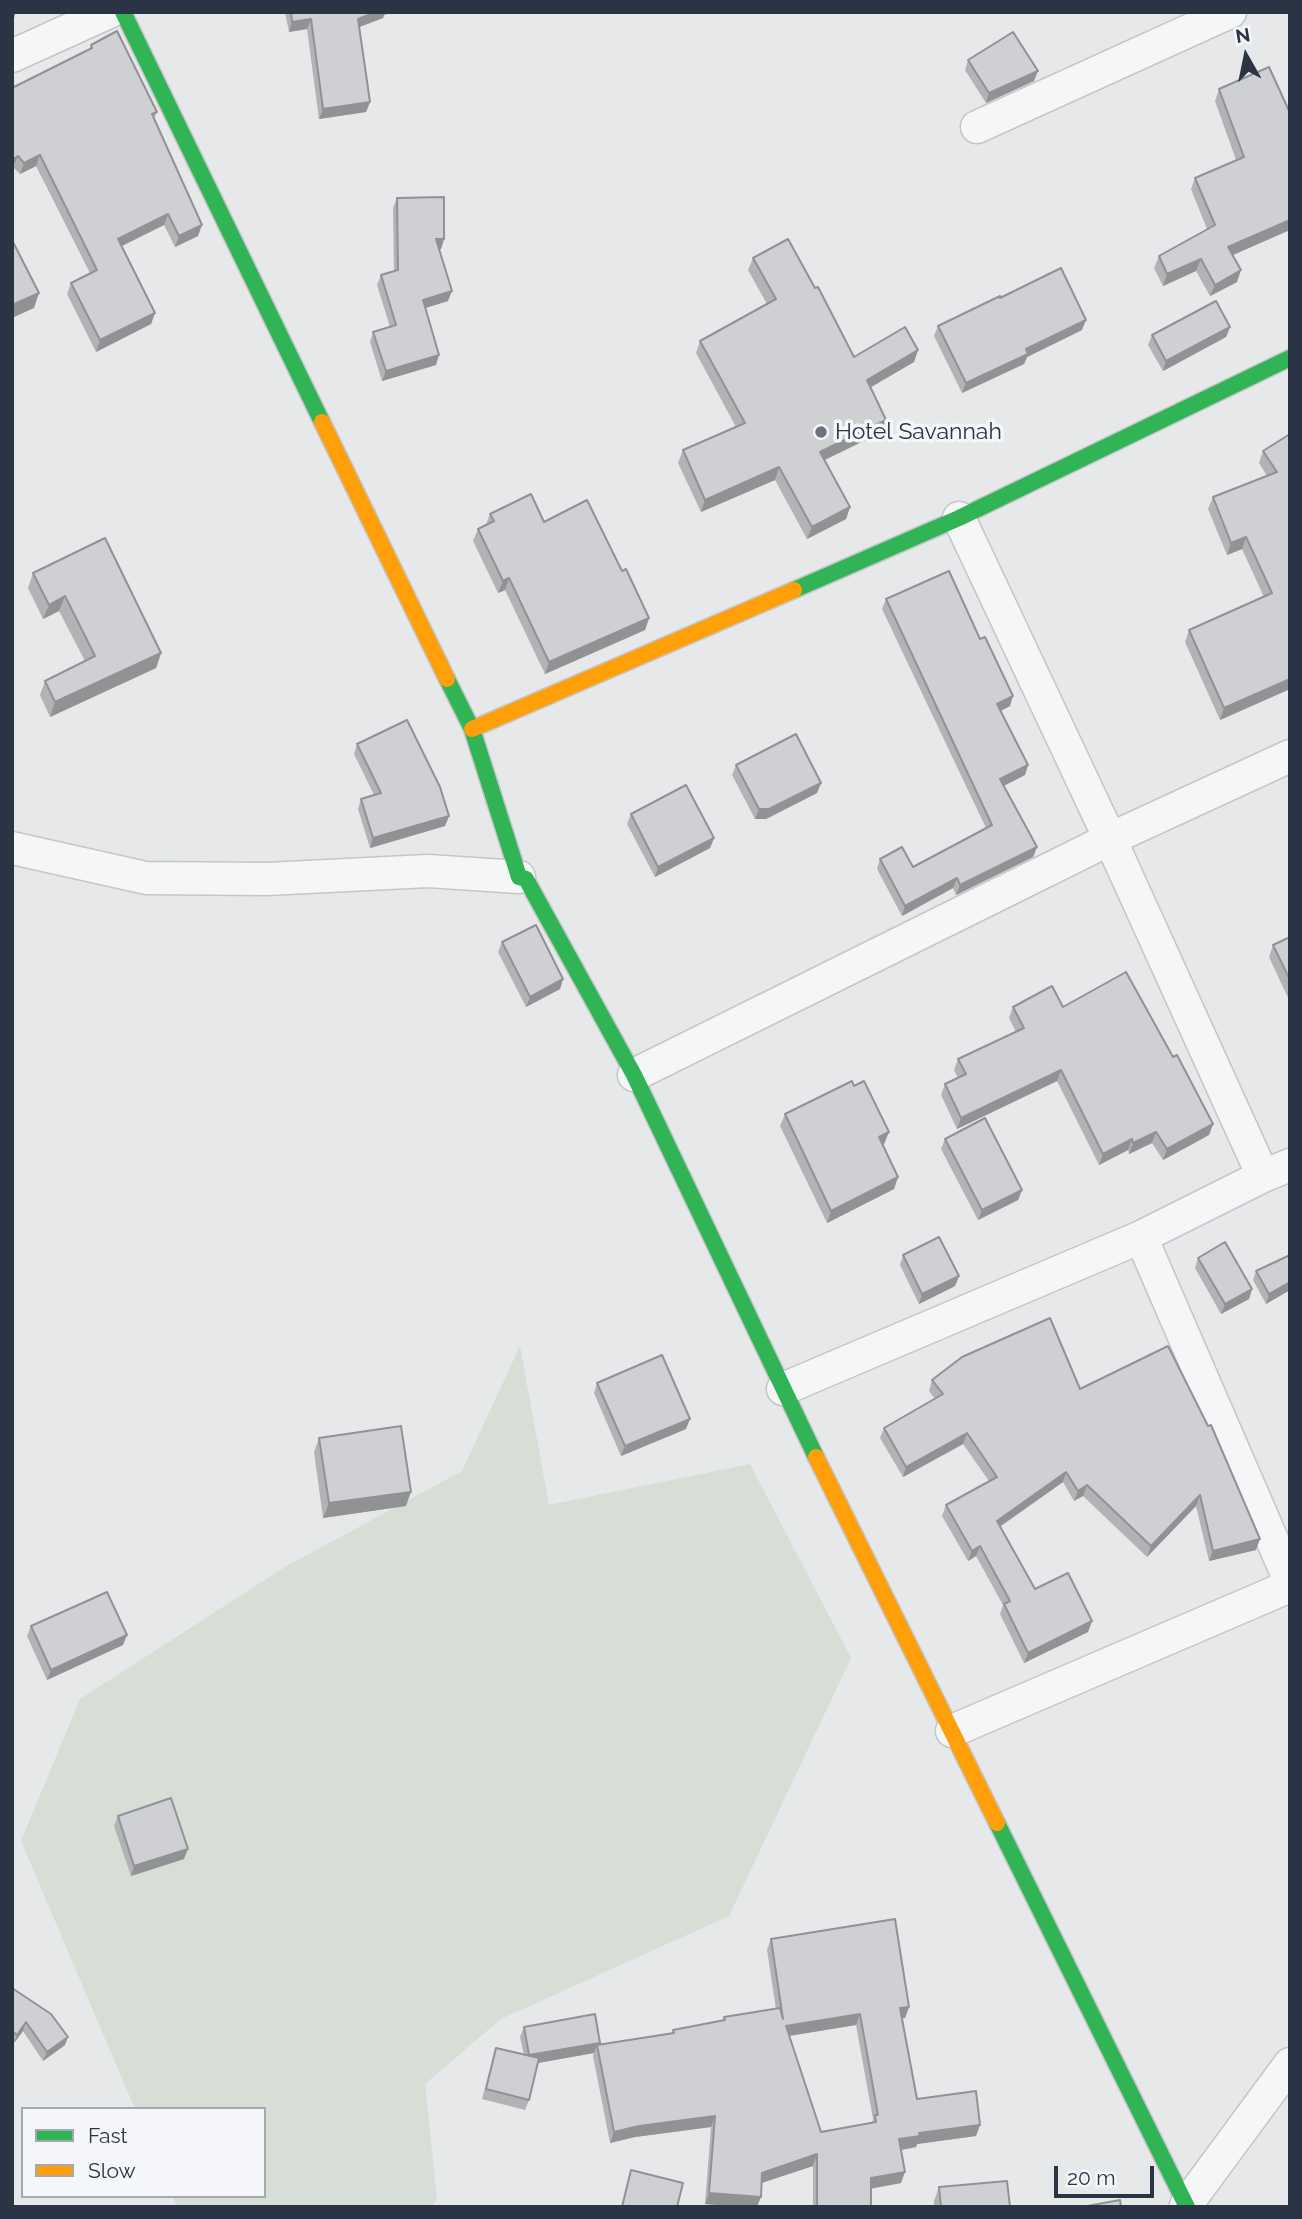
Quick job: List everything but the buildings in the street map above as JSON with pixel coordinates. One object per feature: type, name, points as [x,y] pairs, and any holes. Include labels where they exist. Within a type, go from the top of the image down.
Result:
[{"type":"main road","points":[[123,12],[472,729],[519,877],[526,879],[634,1075],[783,1389],[1186,2206]]},
{"type":"main road","points":[[472,729],[959,518],[1290,358]]},
{"type":"street","points":[[12,56],[108,12]]},
{"type":"street","points":[[977,127],[1230,12]]},
{"type":"street","points":[[783,1389],[1141,1237],[1276,1170],[1110,839],[959,518]]},
{"type":"street","points":[[634,1075],[1110,839],[1290,756]]},
{"type":"street","points":[[12,848],[146,878],[267,879],[428,871],[519,877]]},
{"type":"street","points":[[1141,1237],[1290,1581]]},
{"type":"street","points":[[952,1731],[1290,1586]]},
{"type":"street","points":[[1186,2206],[1290,2064]]},
{"type":"shaded area","points":[[520,1346],[549,1505],[750,1464],[851,1658],[729,1916],[501,2019],[425,2084],[437,2199],[432,2207],[177,2207],[174,2198],[266,2198],[266,2107],[134,2107],[21,1841],[80,1699],[285,1567],[462,1471]]},
{"type":"traffic: fast","points":[[123,12],[322,422]]},
{"type":"traffic: fast","points":[[794,590],[959,518],[1290,358]]},
{"type":"traffic: fast","points":[[447,679],[472,729],[519,877],[526,879],[634,1075],[816,1457]]},
{"type":"traffic: fast","points":[[997,1823],[1187,2207]]},
{"type":"traffic: slow","points":[[322,422],[447,679]]},
{"type":"traffic: slow","points":[[472,729],[794,590]]},
{"type":"traffic: slow","points":[[816,1457],[997,1823]]},
{"type":"place","name":"Hotel Savannah","points":[[821,432]]}]
